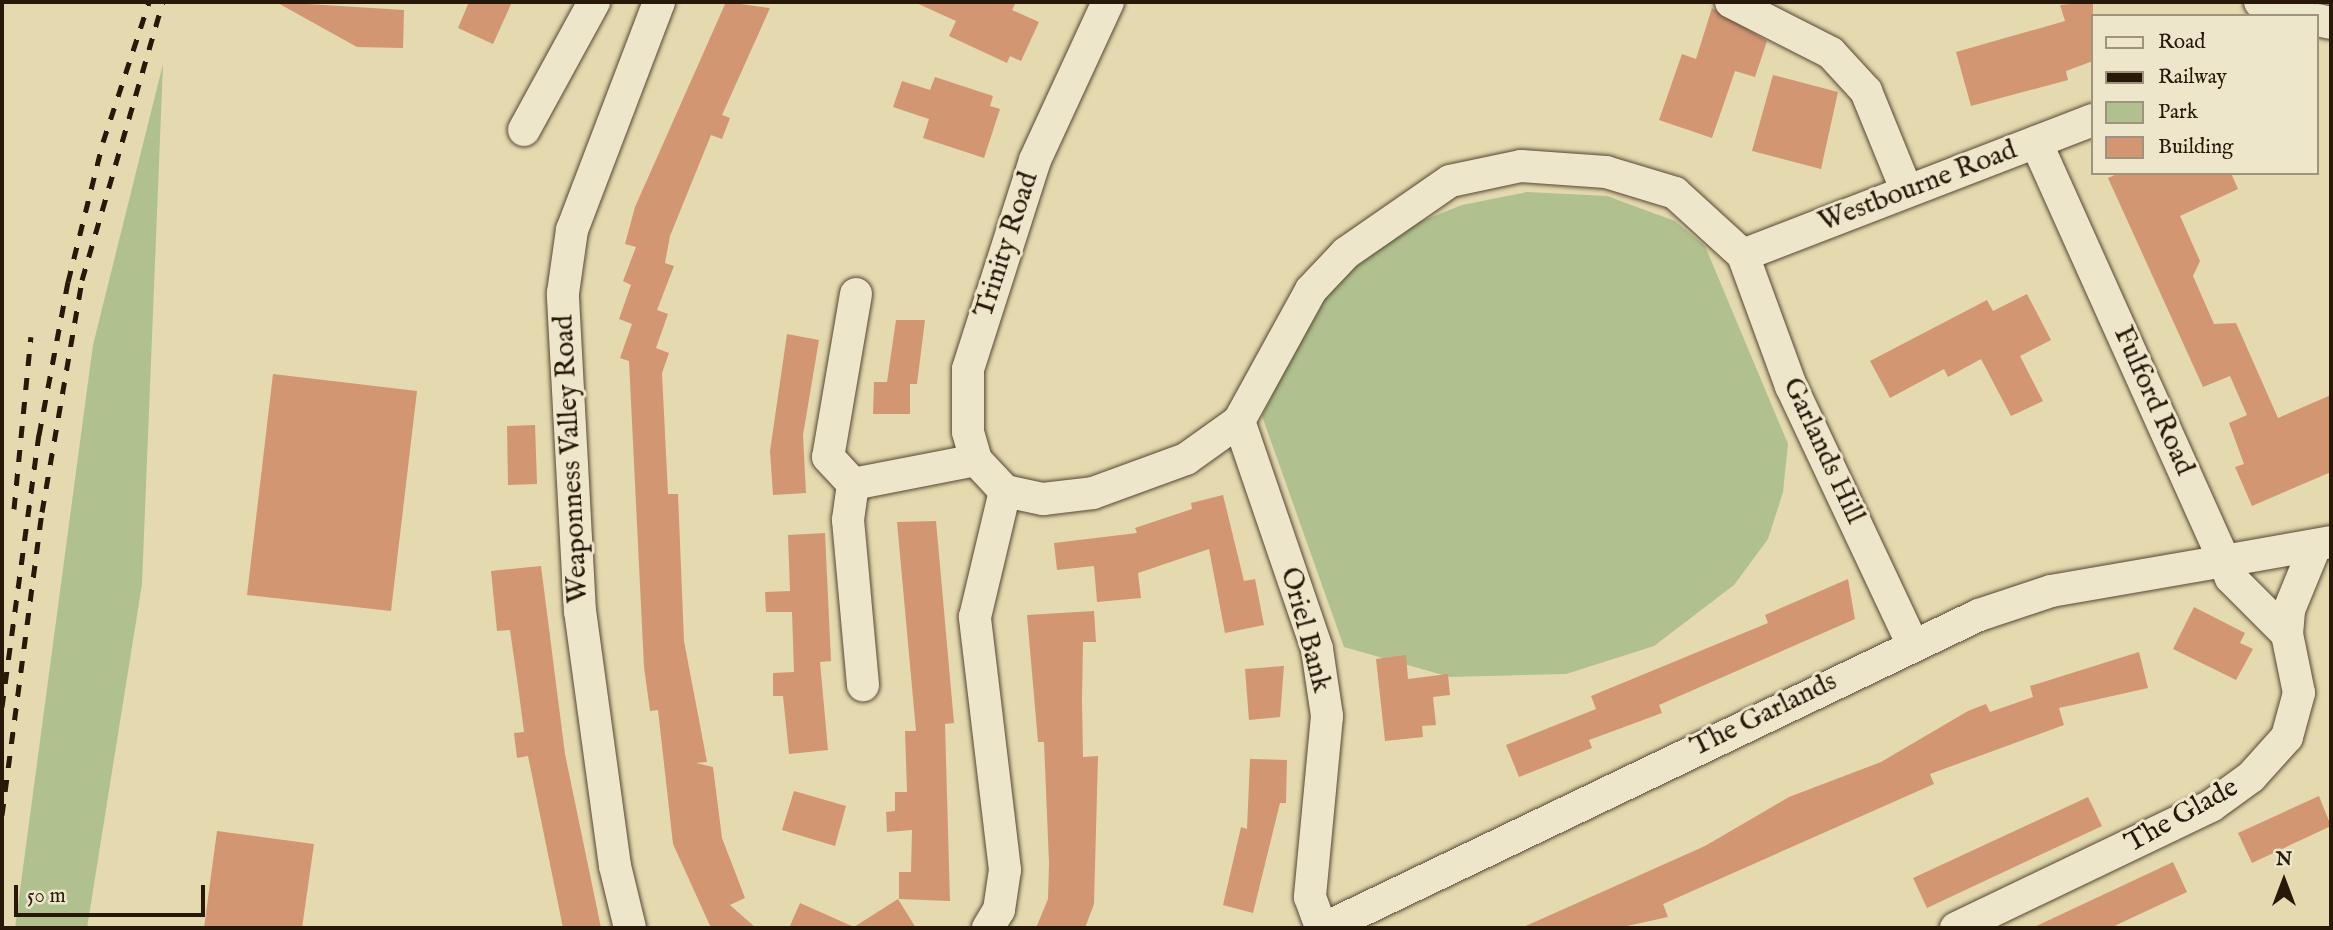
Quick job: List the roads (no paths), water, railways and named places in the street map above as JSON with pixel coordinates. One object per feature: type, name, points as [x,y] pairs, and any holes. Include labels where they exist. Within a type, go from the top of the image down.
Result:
[{"type":"street","points":[[524,130],[594,2]]},
{"type":"street","name":"Weaponness Valley Road","points":[[630,928],[615,866],[580,612],[563,293],[572,230],[659,2]]},
{"type":"street","name":"Trinity Road","points":[[976,460],[966,397],[986,307],[1035,159],[1108,2]]},
{"type":"street","points":[[1731,2],[1786,24],[1840,63],[1866,91],[1906,189]]},
{"type":"street","points":[[2262,2],[2297,14]]},
{"type":"street","name":"Westbourne Road","points":[[1743,256],[1906,189],[2092,120]]},
{"type":"street","name":"Fulford Road","points":[[2036,142],[2224,561]]},
{"type":"street","points":[[853,484],[976,460],[1005,491],[1043,499],[1093,493],[1186,459],[1240,421],[1311,290],[1346,253],[1450,181],[1521,166],[1606,172],[1675,193],[1743,256]]},
{"type":"street","name":"Garlands Hill","points":[[1743,256],[1791,386],[1912,643]]},
{"type":"street","points":[[853,484],[828,457],[856,294]]},
{"type":"street","name":"Oriel Bank","points":[[1240,421],[1317,649],[1327,716],[1310,897],[1323,928]]},
{"type":"street","points":[[853,484],[848,520],[863,685]]},
{"type":"street","points":[[988,928],[999,911],[1005,870],[975,617],[1005,491]]},
{"type":"street","points":[[2287,634],[2231,578],[2224,561],[2323,546]]},
{"type":"street","points":[[2287,634],[2289,610],[2323,546]]},
{"type":"street","name":"The Garlands","points":[[1323,928],[1912,643],[2052,591],[2224,561]]},
{"type":"street","name":"The Glade","points":[[1956,928],[2211,807],[2251,777],[2287,737],[2299,693],[2287,634]]},
{"type":"railway","points":[[2,707],[39,435],[68,282],[103,142],[149,2]]},
{"type":"railway","points":[[2,815],[42,512],[82,280],[163,2]]},
{"type":"railway","points":[[14,509],[31,337]]}]
